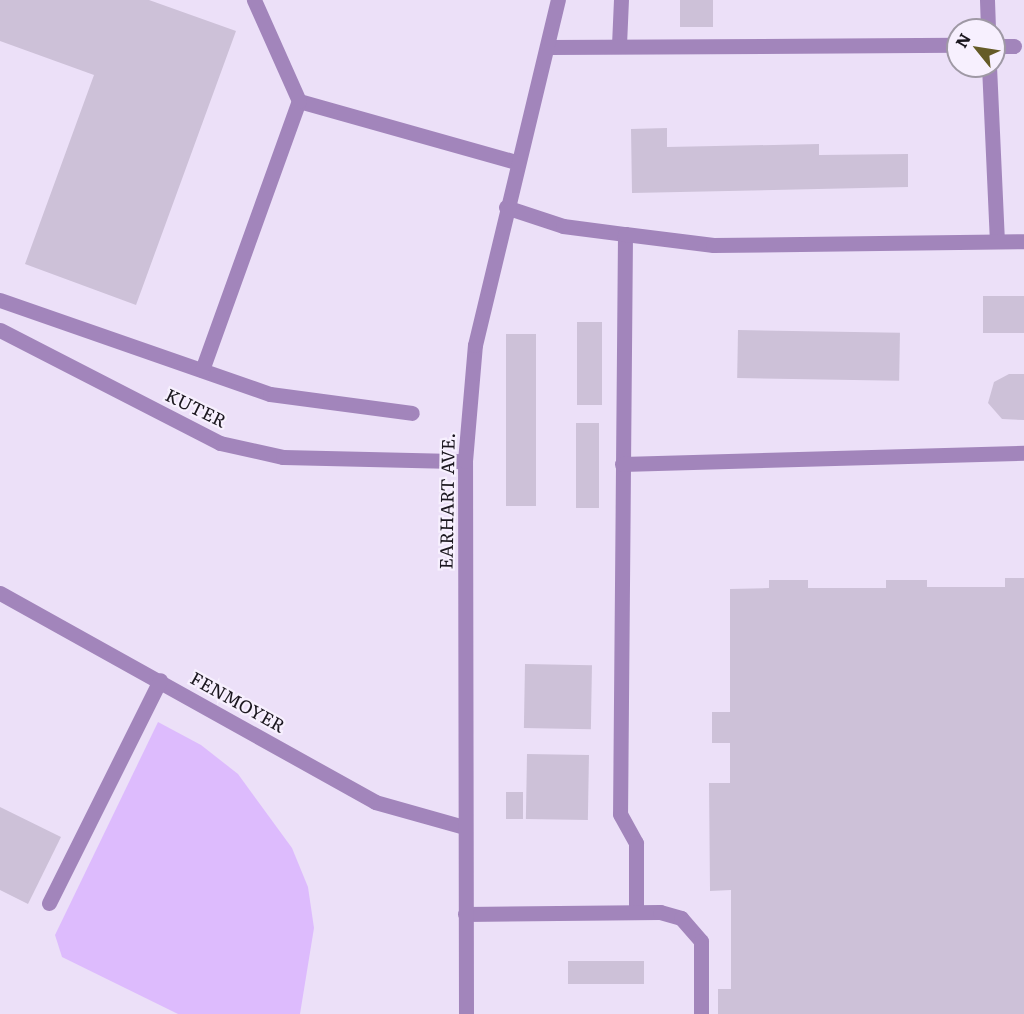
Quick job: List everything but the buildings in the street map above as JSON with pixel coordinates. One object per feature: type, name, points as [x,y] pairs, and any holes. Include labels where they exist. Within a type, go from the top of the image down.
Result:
[{"type":"lane","points":[[202,370],[299,101],[254,0]]},
{"type":"lane","name":"EARHART AVE.","points":[[466,1014],[465,461],[481,303],[516,162],[549,47],[558,0]]},
{"type":"lane","points":[[619,45],[621,0]]},
{"type":"lane","points":[[987,0],[988,18]]},
{"type":"lane","points":[[549,47],[946,45]]},
{"type":"lane","points":[[1006,46],[1014,46]]},
{"type":"lane","points":[[990,78],[997,241]]},
{"type":"lane","points":[[299,101],[516,162]]},
{"type":"lane","points":[[506,207],[563,226],[713,245],[1024,241]]},
{"type":"lane","points":[[625,234],[620,814],[636,843],[636,912]]},
{"type":"lane","points":[[0,300],[270,394],[412,413]]},
{"type":"lane","name":"KUTER","points":[[0,330],[220,443],[283,457],[465,461]]},
{"type":"lane","points":[[622,464],[1024,453]]},
{"type":"lane","name":"FENMOYER","points":[[0,593],[160,680],[375,802],[464,827]]},
{"type":"lane","points":[[50,903],[160,680]]},
{"type":"lane","points":[[465,914],[636,912],[681,918],[701,941],[700,1014]]},
{"type":"shaded area","points":[[158,722],[201,745],[238,774],[292,848],[308,887],[314,928],[300,1014],[178,1014],[62,957],[55,935]]}]
